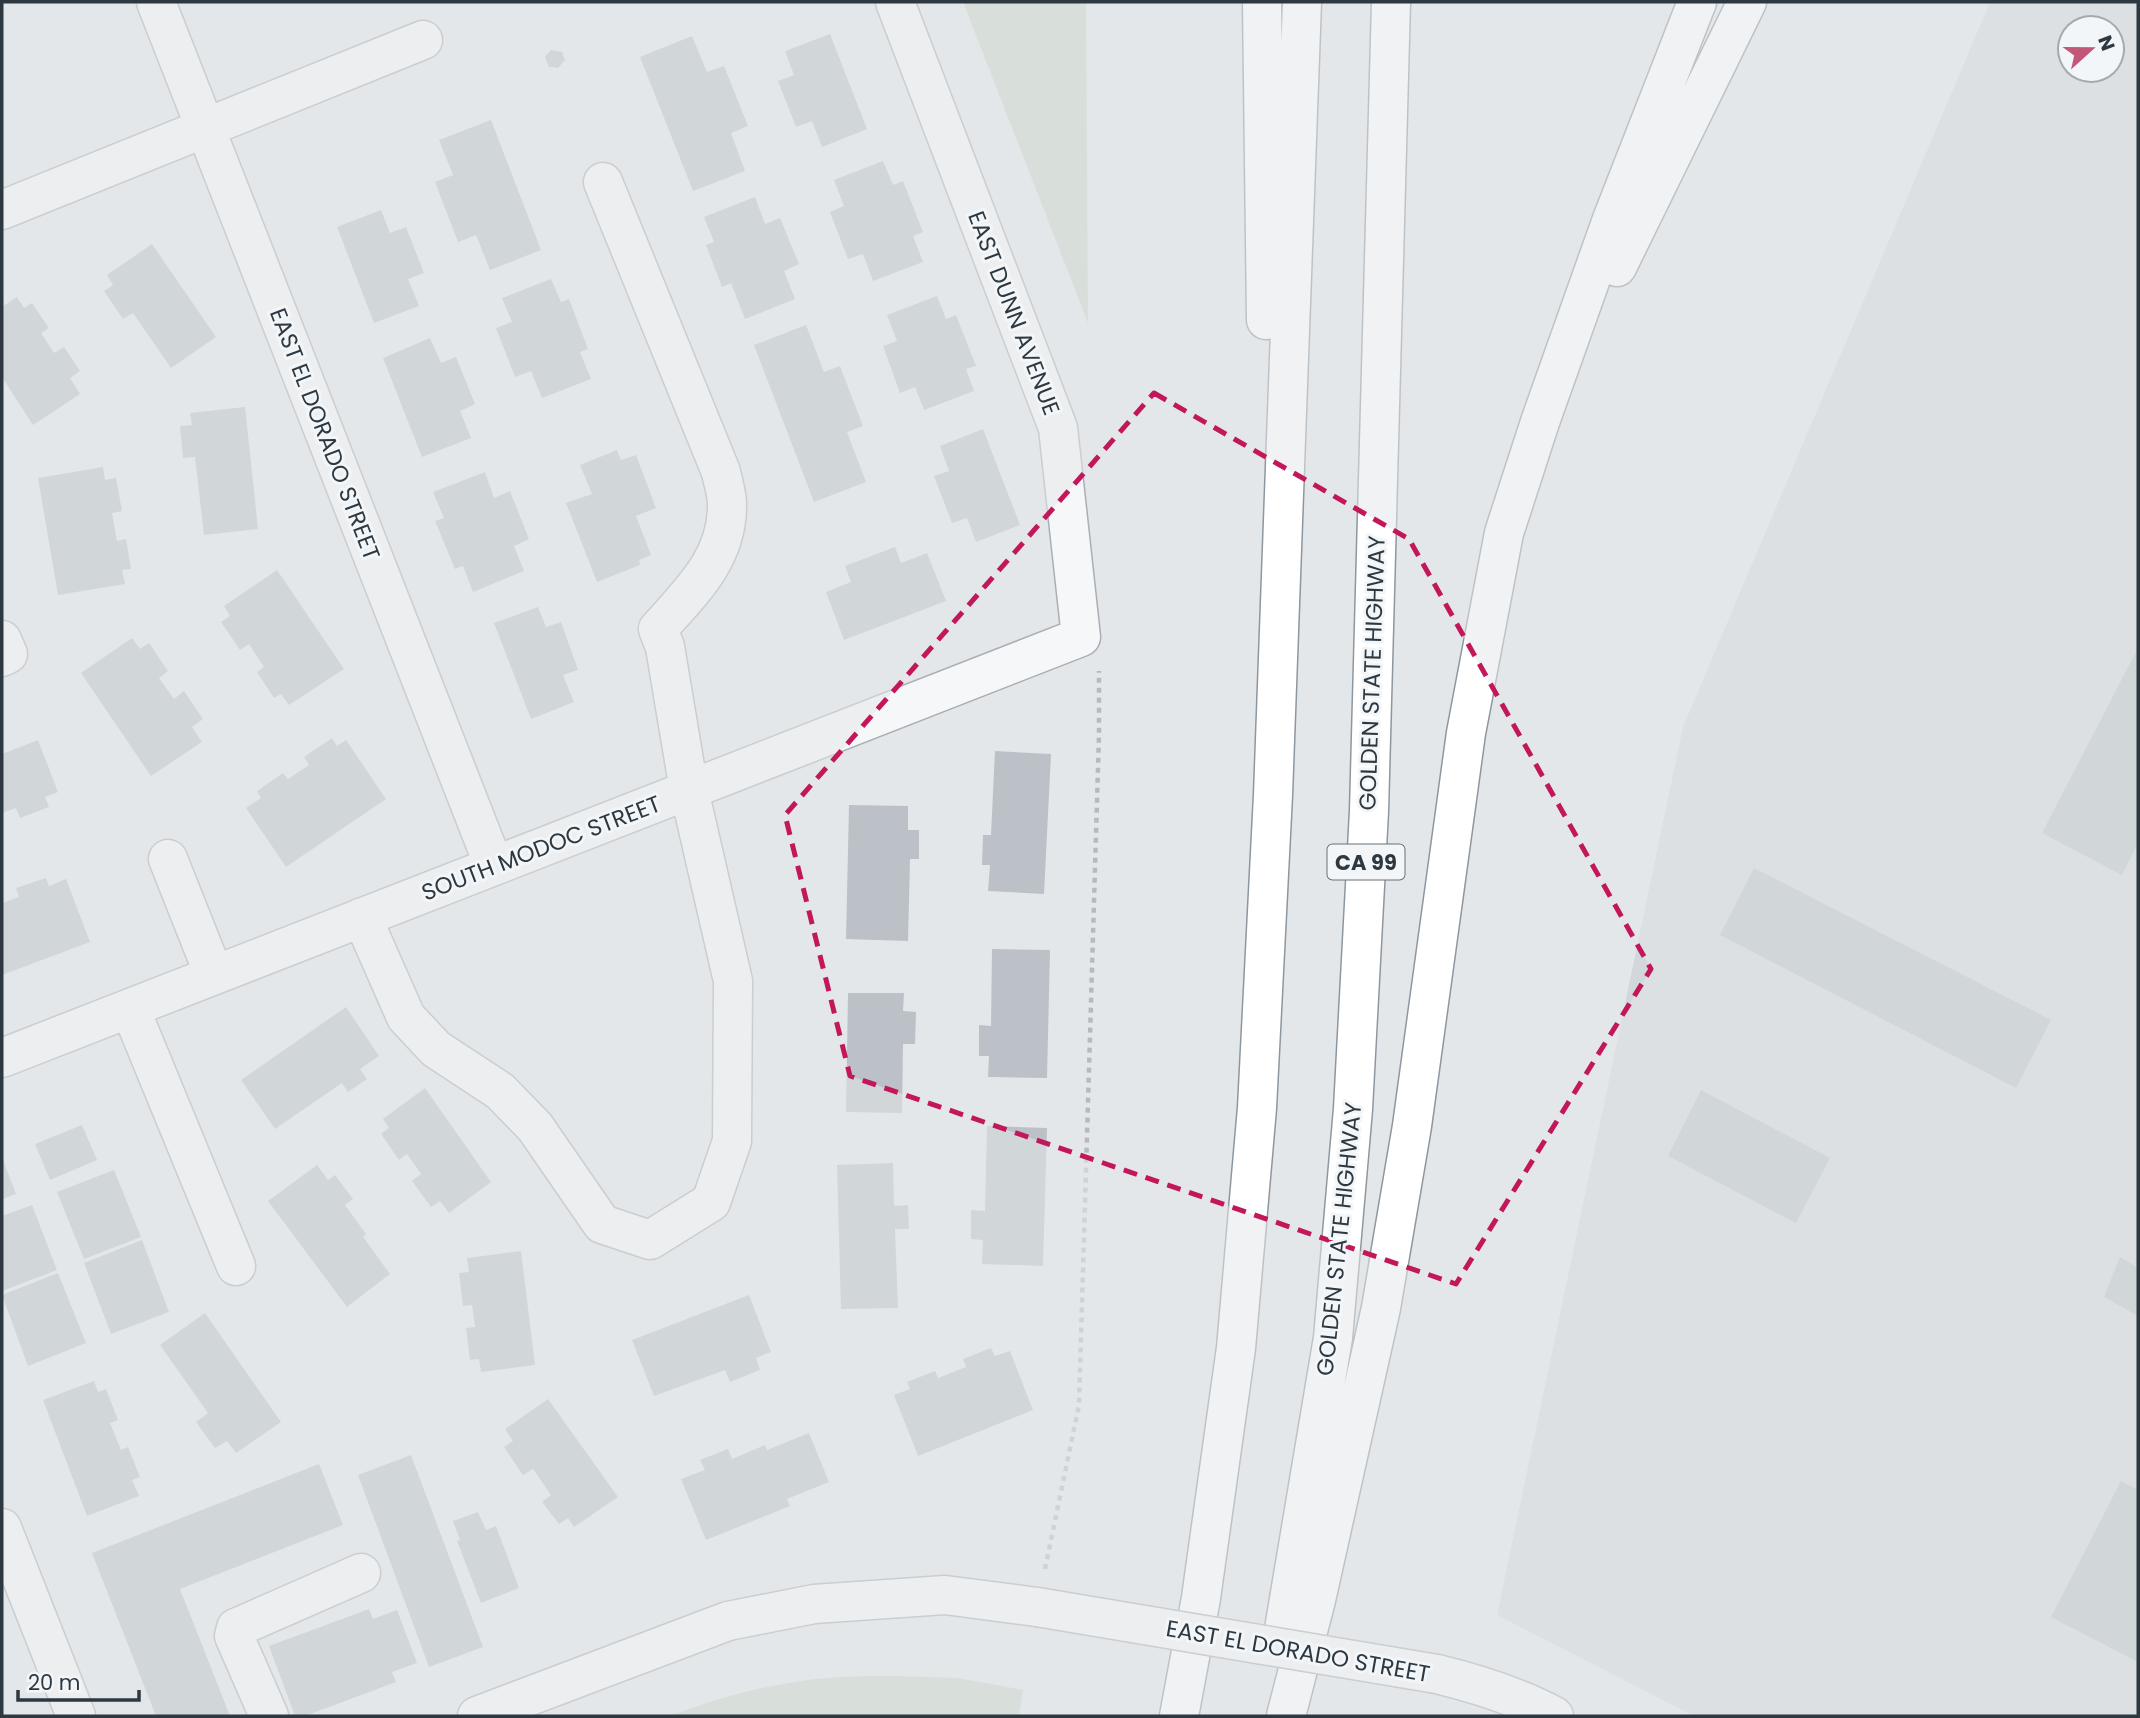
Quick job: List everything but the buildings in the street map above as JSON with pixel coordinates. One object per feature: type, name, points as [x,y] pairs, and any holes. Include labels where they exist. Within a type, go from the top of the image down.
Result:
[{"type":"highway","points":[[1262,2],[1273,795]]},
{"type":"highway","points":[[1179,1716],[1201,1598],[1236,1348],[1257,1108],[1273,795],[1302,2]]},
{"type":"highway","name":"GOLDEN STATE HIGHWAY","points":[[1269,1716],[1333,1338],[1353,1109],[1369,811],[1391,2]]},
{"type":"highway","points":[[1286,1716],[1381,1308],[1412,1126],[1466,733],[1504,533],[1611,222],[1697,2]]},
{"type":"highway","points":[[1540,422],[1747,2]]},
{"type":"street","name":"EAST EL DORADO STREET","points":[[156,2],[494,866]]},
{"type":"street","name":"EAST DUNN AVENUE","points":[[895,2],[1058,428],[1081,637]]},
{"type":"street","points":[[2,210],[422,40]]},
{"type":"street","points":[[362,917],[406,1017],[436,1049],[500,1091],[535,1127],[602,1224],[650,1240],[711,1202],[732,1141],[733,981],[689,790],[665,647],[658,629],[698,584],[723,542],[727,503],[721,472],[603,182]]},
{"type":"street","name":"SOUTH MODOC STREET","points":[[2,1058],[1081,637]]},
{"type":"street","points":[[2,639],[8,654],[2,657]]},
{"type":"street","points":[[168,859],[214,975]]},
{"type":"street","points":[[130,1008],[236,1266]]},
{"type":"street","points":[[2,1528],[76,1716]]},
{"type":"street","points":[[269,1716],[234,1636],[236,1628],[361,1573]]},
{"type":"street","name":"EAST EL DORADO STREET","points":[[477,1716],[728,1621],[814,1604],[945,1595],[1037,1607],[1437,1674],[1483,1686],[1530,1703],[1554,1716]]},
{"type":"path","points":[[1037,1607],[1079,1405],[1099,734],[1099,662],[1081,637]]},
{"type":"highlighted area","points":[[1154,393],[1409,539],[1651,969],[1456,1284],[850,1076],[785,815]]},
{"type":"shaded area","points":[[963,2],[1086,2],[1088,323]]},
{"type":"shaded area","points":[[1990,2],[2138,2],[2138,1716],[1694,1716],[1497,1615],[1683,727]]},
{"type":"shaded area","points":[[836,1677],[958,1678],[1023,1690],[1019,1716],[670,1716],[728,1697],[788,1683]]}]
